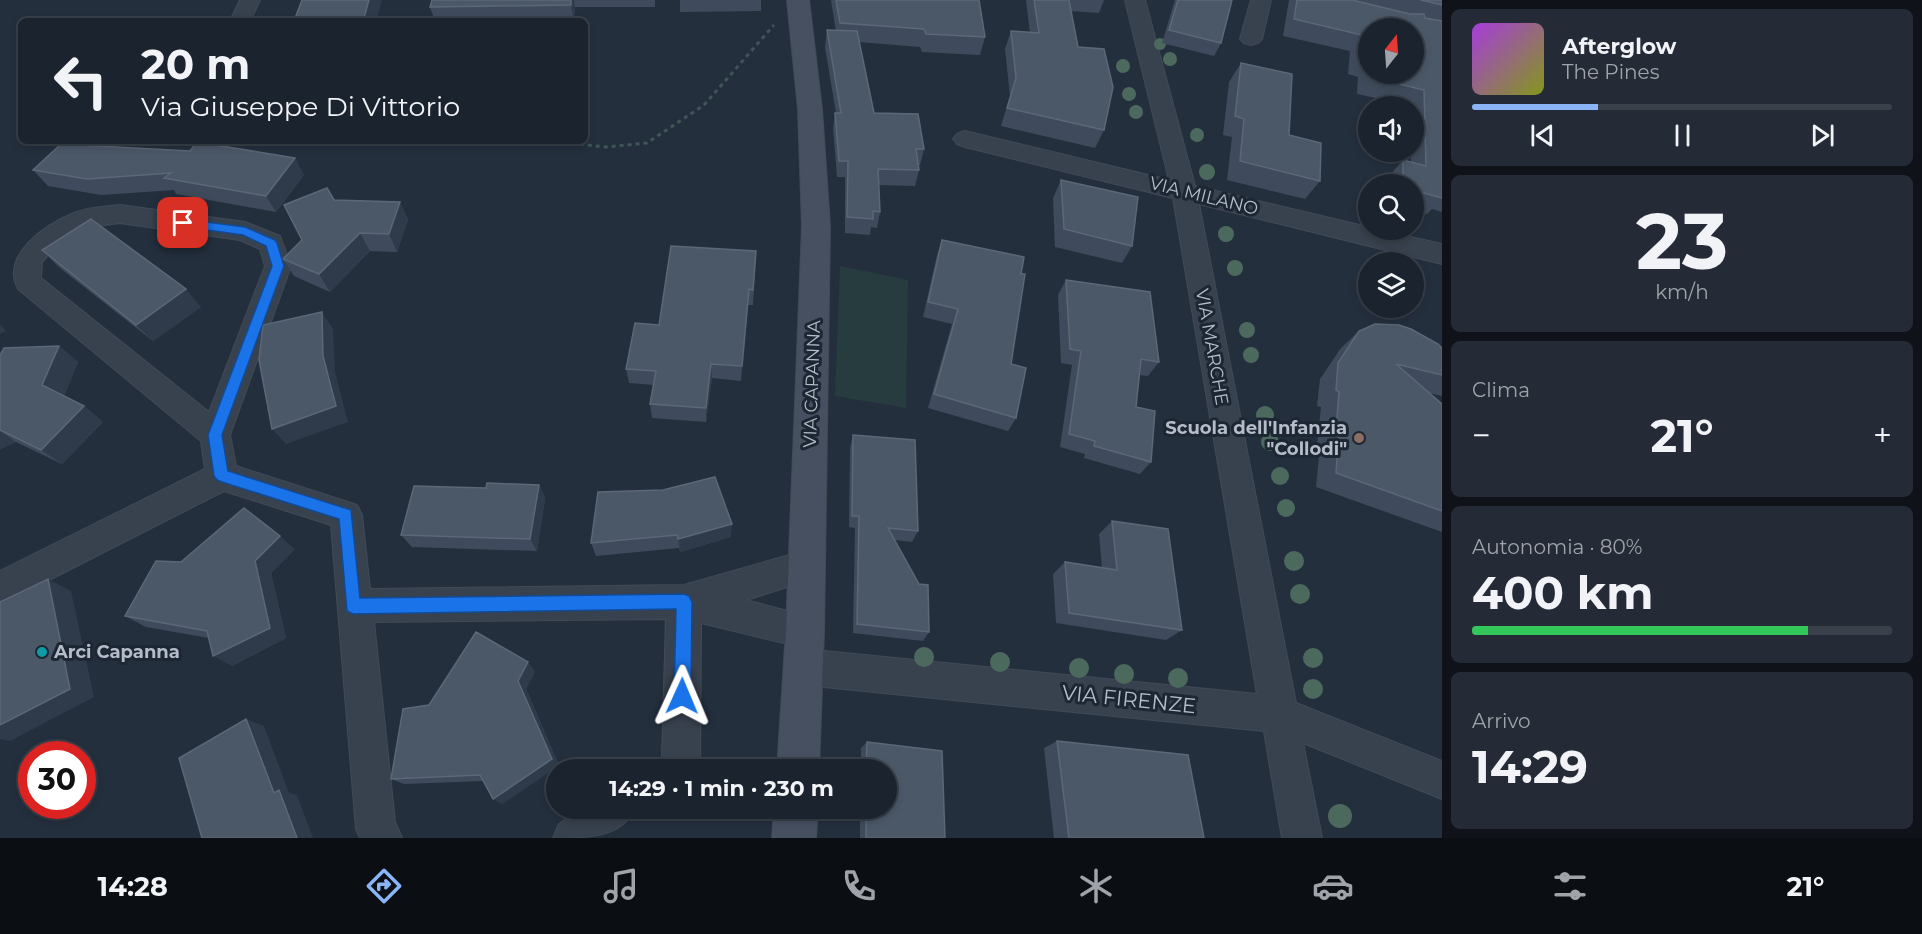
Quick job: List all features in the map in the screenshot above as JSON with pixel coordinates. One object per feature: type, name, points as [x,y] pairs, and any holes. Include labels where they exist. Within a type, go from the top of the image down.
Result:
[{"type":"main road","name":"VIA CAPANNA","points":[[798,4],[812,139],[816,226],[807,566],[799,759]]},
{"type":"main road","points":[[794,838],[795,819]]},
{"type":"street","points":[[241,18],[250,0]]},
{"type":"street","name":"VIA MARCHE","points":[[1135,0],[1184,191],[1302,838]]},
{"type":"street","points":[[1251,39],[1261,0]]},
{"type":"street","name":"VIA MILANO","points":[[965,139],[1442,254]]},
{"type":"street","points":[[215,435],[27,282],[29,259],[49,237],[83,219],[120,214],[245,231],[271,243],[278,266],[215,435],[222,476]]},
{"type":"street","points":[[0,589],[222,476],[346,515],[376,829],[382,838]]},
{"type":"street","points":[[353,606],[684,602],[807,566]]},
{"type":"street","points":[[681,759],[684,602]]},
{"type":"street","name":"VIA FIRENZE","points":[[684,602],[804,649],[1278,714],[1442,780]]},
{"type":"street","points":[[573,838],[601,819]]},
{"type":"path","points":[[577,144],[606,147],[647,143],[681,123],[704,105],[772,26],[798,4]]},
{"type":"green space","points":[[840,266],[908,280],[906,408],[835,396]]},
{"type":"building","points":[[302,0],[369,0],[364,18],[295,18]]},
{"type":"building","points":[[432,0],[571,0],[571,5],[430,7]]},
{"type":"building","points":[[836,0],[979,0],[985,37],[926,34],[924,29],[840,23]]},
{"type":"building","points":[[1034,0],[1069,0],[1078,47],[1104,49],[1113,87],[1104,130],[1007,108],[1016,78],[1011,31],[1039,33]]},
{"type":"building","points":[[1178,0],[1232,0],[1221,43],[1169,30]]},
{"type":"building","points":[[1297,0],[1352,0],[1410,14],[1424,14],[1425,18],[1442,21],[1442,198],[1424,193],[1424,174],[1403,174],[1403,162],[1426,166],[1424,90],[1399,84],[1424,84],[1424,18],[1358,18],[1358,34],[1294,19]]},
{"type":"building","points":[[1421,0],[1442,0],[1442,5]]},
{"type":"building","points":[[827,30],[857,31],[874,113],[918,114],[924,149],[916,149],[919,170],[878,169],[880,212],[873,211],[873,219],[847,217],[848,161],[839,161],[835,113],[841,113]]},
{"type":"building","points":[[1241,63],[1292,74],[1289,135],[1321,143],[1320,181],[1240,161],[1244,119],[1235,116]]},
{"type":"building","points":[[61,144],[190,151],[195,144],[209,144],[295,158],[266,196],[164,178],[171,173],[87,179],[33,170]]},
{"type":"building","points":[[1061,180],[1138,197],[1132,246],[1064,229]]},
{"type":"building","points":[[327,188],[334,200],[400,202],[389,234],[360,233],[319,274],[283,259],[302,240],[284,205]]},
{"type":"building","points":[[91,219],[186,289],[136,325],[42,250]]},
{"type":"building","points":[[942,240],[1024,257],[1021,274],[1025,274],[1011,364],[1026,368],[1016,418],[934,394],[958,309],[928,302]]},
{"type":"building","points":[[671,246],[756,251],[753,290],[749,289],[742,366],[711,364],[706,408],[650,404],[656,371],[626,369],[635,323],[659,325]]},
{"type":"building","points":[[1066,280],[1150,292],[1159,362],[1141,359],[1136,407],[1155,411],[1151,462],[1094,446],[1095,441],[1069,434],[1081,351],[1070,349]]},
{"type":"building","points":[[322,312],[323,356],[336,406],[272,429],[259,360],[263,325]]},
{"type":"building","points":[[1375,324],[1399,325],[1411,329],[1442,348],[1442,375],[1396,364],[1442,404],[1442,511],[1336,473],[1339,431],[1336,430],[1339,392],[1336,390],[1338,363],[1359,331]]},
{"type":"building","points":[[59,346],[42,385],[84,406],[41,450],[0,430],[0,355],[4,348]]},
{"type":"building","points":[[853,435],[915,440],[918,531],[888,528],[919,584],[928,585],[929,632],[857,624],[859,516],[852,516]]},
{"type":"building","points":[[715,477],[732,524],[678,539],[677,535],[591,543],[598,492],[663,490]]},
{"type":"building","points":[[487,483],[539,485],[530,539],[401,535],[414,486],[486,488]]},
{"type":"building","points":[[244,508],[280,536],[255,561],[270,628],[213,656],[207,631],[125,616],[156,561],[181,562]]},
{"type":"building","points":[[1112,521],[1168,529],[1182,630],[1069,613],[1065,562],[1117,570]]},
{"type":"building","name":"Arci Capanna","points":[[48,579],[70,689],[0,725],[0,602]]},
{"type":"building","points":[[476,632],[528,662],[518,681],[552,759],[546,759],[546,763],[493,799],[480,775],[391,779],[403,709],[429,705]]},
{"type":"building","points":[[246,719],[274,793],[279,790],[297,838],[202,838],[179,758]]},
{"type":"building","points":[[1057,741],[1188,755],[1204,838],[1069,838]]},
{"type":"building","points":[[867,742],[942,751],[945,838],[866,838],[866,819],[897,819],[897,759],[866,759]]},
{"type":"place","name":"Scuola dell'Infanzia \"Collodi\"","points":[[1359,438]]},
{"type":"place","name":"Arci Capanna","points":[[42,652]]},
{"type":"route","points":[[183,223],[245,231],[271,243],[278,266],[215,435],[222,476],[346,515],[353,606],[684,602],[682,696]]}]
